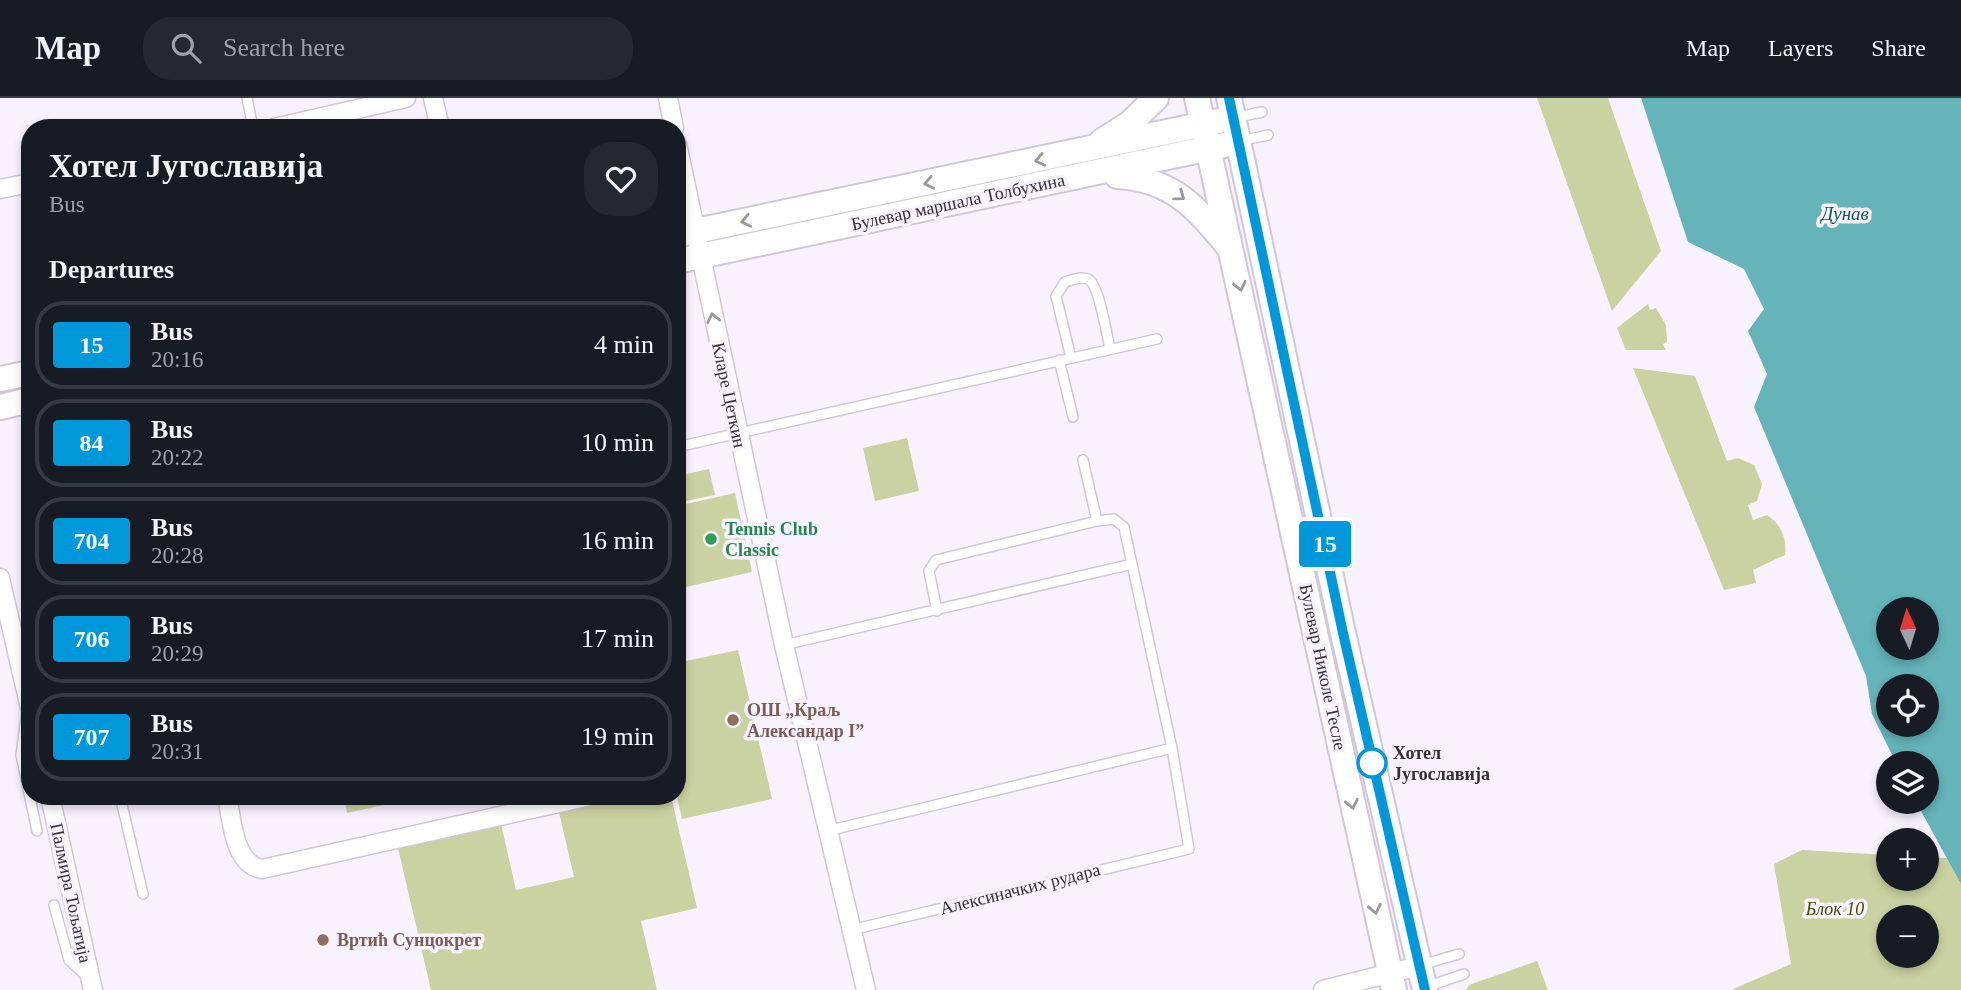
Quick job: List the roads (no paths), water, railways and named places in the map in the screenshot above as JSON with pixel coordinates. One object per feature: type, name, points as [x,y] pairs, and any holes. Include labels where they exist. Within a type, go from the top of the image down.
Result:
[{"type":"main road","points":[[1089,150],[1129,124],[1156,98]]},
{"type":"main road","name":"Булевар Николе Тесле","points":[[1197,98],[1233,251],[1392,981]]},
{"type":"main road","name":"Булевар маршала Толбухина","points":[[687,246],[1092,174],[1205,136],[1233,119]]},
{"type":"main road","name":"Булевар Николе Тесле","points":[[1233,119],[1421,983]]},
{"type":"main road","name":"Булевар маршала Толбухина","points":[[687,246],[1089,150],[1205,136]]},
{"type":"main road","points":[[1092,174],[1143,177],[1171,190],[1198,210],[1233,251]]},
{"type":"main road","points":[[0,379],[21,375]]},
{"type":"main road","points":[[0,407],[21,402]]},
{"type":"street","points":[[314,119],[406,98]]},
{"type":"street","points":[[433,98],[438,119]]},
{"type":"street","points":[[668,98],[672,119]]},
{"type":"street","points":[[0,189],[21,185]]},
{"type":"street","name":"Кларе Цеткин","points":[[687,246],[737,433],[827,831],[866,990]]},
{"type":"street","points":[[0,578],[21,670]]},
{"type":"street","name":"Палмира Тољатија","points":[[52,805],[92,985]]},
{"type":"street","points":[[229,805],[242,855],[256,868],[272,868],[352,851],[551,805]]},
{"type":"street","points":[[1323,990],[1392,981],[1421,983]]},
{"type":"lane","points":[[247,98],[251,119]]},
{"type":"lane","points":[[1233,119],[1262,111]]},
{"type":"lane","points":[[1233,119],[1268,135]]},
{"type":"lane","points":[[1071,358],[1056,296],[1065,282],[1081,278],[1087,278],[1096,287],[1110,349]]},
{"type":"lane","points":[[686,445],[1157,338]]},
{"type":"lane","points":[[1059,360],[1073,417]]},
{"type":"lane","points":[[1083,460],[1097,521]]},
{"type":"lane","points":[[827,831],[1172,748],[1124,527],[1119,521],[1097,521],[936,560],[929,571],[937,611]]},
{"type":"lane","points":[[784,645],[1132,564]]},
{"type":"lane","name":"Алексиначких рудара","points":[[851,930],[1189,849],[1172,748]]},
{"type":"lane","points":[[32,805],[37,831]]},
{"type":"lane","points":[[122,805],[143,894]]},
{"type":"lane","points":[[54,905],[69,960],[92,985]]},
{"type":"lane","points":[[1421,983],[1459,954]]},
{"type":"lane","points":[[1421,983],[1464,974]]},
{"type":"water","name":"Дунав","points":[[1641,98],[1961,98],[1961,884],[1939,844],[1939,828],[1930,828],[1923,814],[1939,814],[1939,751],[1890,751],[1883,737],[1939,737],[1939,674],[1876,674],[1876,722],[1872,714],[1866,676],[1754,407],[1767,374],[1748,331],[1764,309],[1744,269],[1688,242]]},
{"type":"place","name":"Tennis Club Classic","points":[[711,539]]},
{"type":"place","name":"ОШ „Краљ Александар I”","points":[[733,720]]},
{"type":"place","name":"Хотел Југославија","points":[[1372,763]]},
{"type":"place","name":"Вртић Сунцокрет","points":[[323,940]]},
{"type":"park label","name":"Блок 10","points":[[1835,909]]}]
